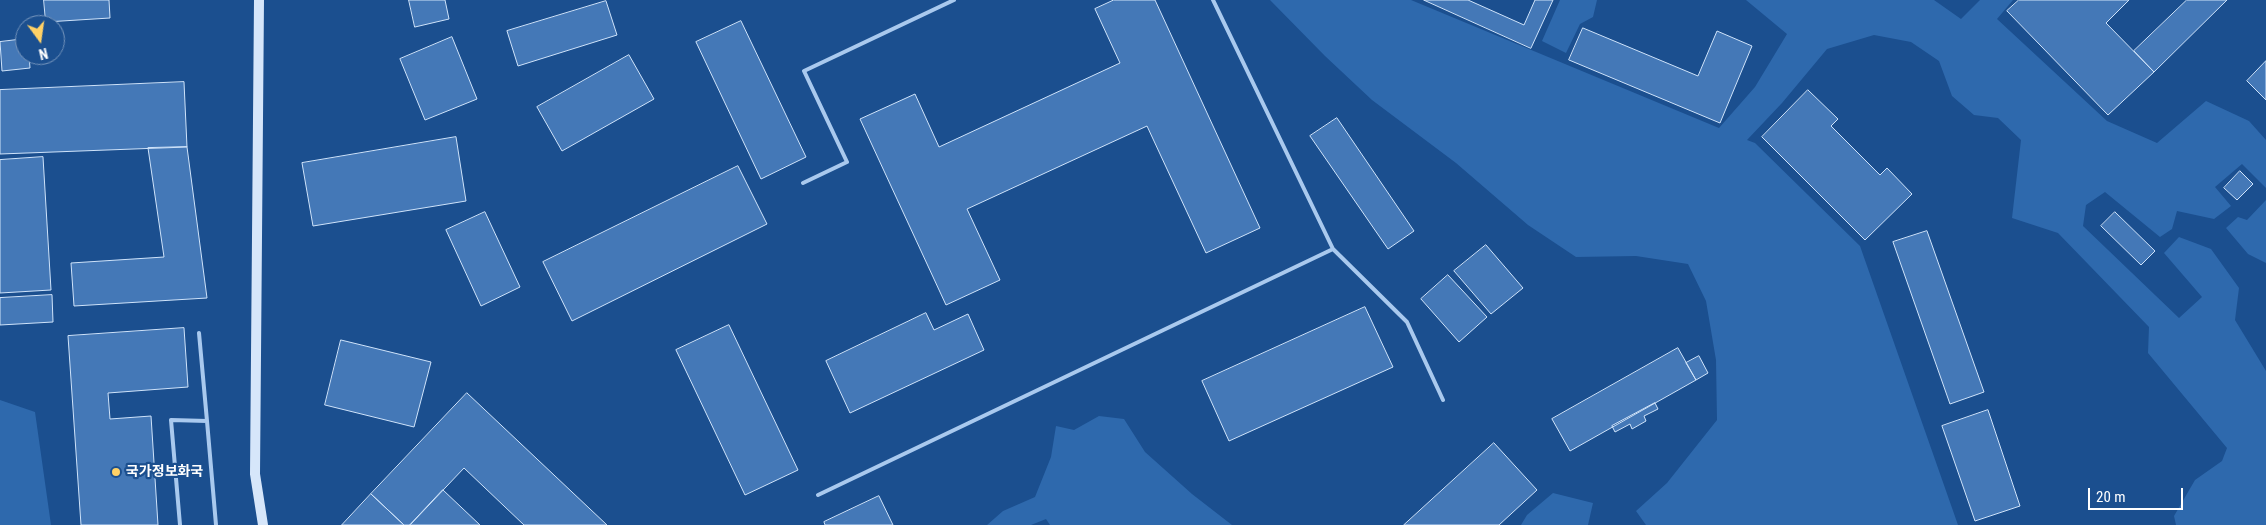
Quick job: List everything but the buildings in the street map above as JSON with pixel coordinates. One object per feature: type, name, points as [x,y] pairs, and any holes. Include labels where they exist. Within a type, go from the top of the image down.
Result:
[{"type":"street","points":[[259,0],[255,474],[263,525]]},
{"type":"lane","points":[[804,183],[847,162],[804,71],[954,0]]},
{"type":"lane","points":[[1213,0],[1333,248],[1407,322],[1443,400]]},
{"type":"lane","points":[[818,495],[1333,248]]},
{"type":"lane","points":[[199,333],[216,525]]},
{"type":"lane","points":[[180,525],[171,420],[207,421]]},
{"type":"shaded area","points":[[1270,0],[1411,0],[1719,128],[1755,87],[1787,34],[1746,0],[1934,0],[1961,19],[1980,0],[2013,0],[1997,19],[2107,121],[2157,143],[2206,101],[2249,121],[2266,140],[2266,188],[2242,164],[2215,187],[2231,206],[2214,219],[2177,211],[2172,229],[2160,237],[2105,192],[2086,205],[2083,226],[2179,318],[2202,297],[2164,253],[2179,237],[2211,249],[2239,288],[2235,320],[2266,371],[2266,525],[2176,525],[2174,516],[2195,480],[2222,461],[2227,448],[2148,353],[2149,327],[2058,233],[2012,218],[2021,140],[1998,118],[1974,115],[1952,96],[1939,61],[1911,42],[1874,35],[1827,49],[1782,103],[1747,140],[1755,143],[1860,246],[1958,525],[1646,525],[1636,511],[1667,483],[1717,420],[1716,360],[1706,301],[1688,264],[1636,256],[1576,257],[1528,225],[1456,163],[1372,100]]},
{"type":"shaded area","points":[[1560,0],[1597,0],[1593,17],[1580,24],[1566,53],[1542,41]]},
{"type":"shaded area","points":[[2266,200],[2266,263],[2248,254],[2226,228],[2238,217],[2247,220]]},
{"type":"shaded area","points":[[0,400],[35,412],[51,525],[0,525]]},
{"type":"shaded area","points":[[1099,416],[1124,419],[1145,452],[1192,494],[1232,525],[1050,525],[1046,519],[1031,525],[987,525],[1003,511],[1035,497],[1051,457],[1056,426],[1074,430]]},
{"type":"shaded area","points":[[1553,493],[1593,503],[1588,525],[1521,525],[1527,515]]},
{"type":"place","name":"국가정보화국","points":[[116,472]]}]
